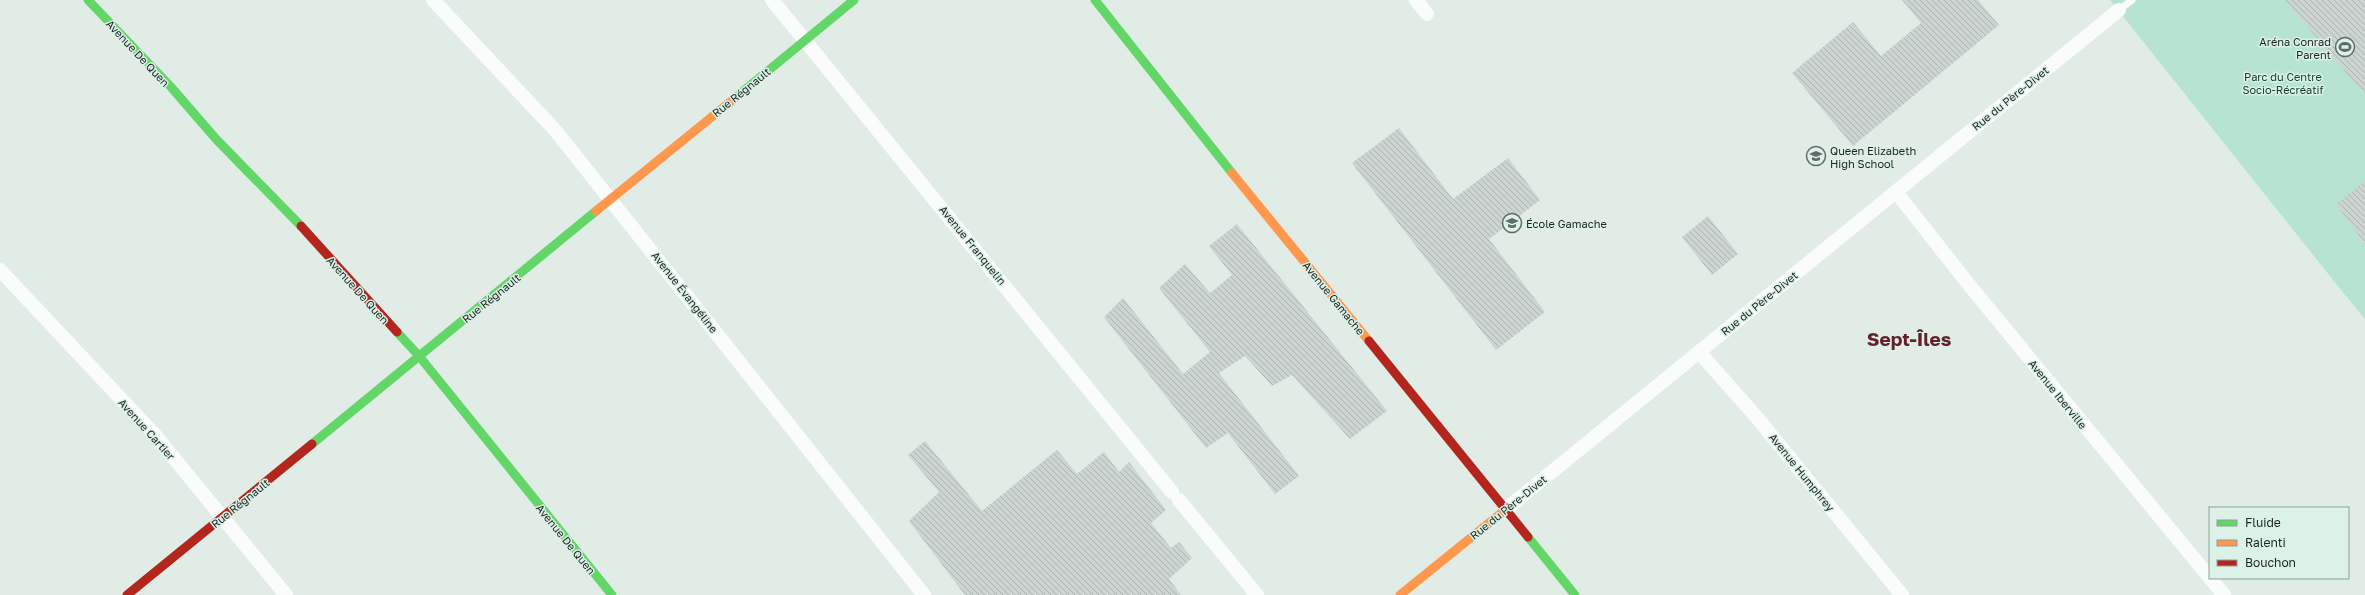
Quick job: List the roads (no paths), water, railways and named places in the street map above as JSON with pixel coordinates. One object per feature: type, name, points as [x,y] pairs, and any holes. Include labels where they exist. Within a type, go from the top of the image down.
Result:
[{"type":"street","name":"Avenue De Quen","points":[[88,0],[171,87],[216,139],[292,217],[419,356],[612,595]]},
{"type":"street","name":"Avenue Évangéline","points":[[433,0],[555,130],[924,595]]},
{"type":"street","name":"Avenue Franquelin","points":[[772,0],[1257,595]]},
{"type":"street","name":"Rue Régnault","points":[[127,595],[854,0]]},
{"type":"street","name":"Avenue Gamache","points":[[1095,0],[1575,595]]},
{"type":"street","points":[[1416,0],[1427,14]]},
{"type":"street","name":"Rue du Père-Divet","points":[[1400,595],[2118,10]]},
{"type":"street","name":"Avenue Iberville","points":[[1896,192],[1970,286],[2209,577]]},
{"type":"street","name":"Avenue Cartier","points":[[0,270],[155,435],[286,595]]},
{"type":"street","name":"Avenue Humphrey","points":[[1699,352],[1759,420],[1902,595]]},
{"type":"street","name":"Avenue Iberville","points":[[2211,579],[2224,595]]},
{"type":"lane","points":[[2118,10],[2132,0]]},
{"type":"place","name":"Aréna Conrad Parent","points":[[2345,47]]},
{"type":"place","name":"Queen Elizabeth High School","points":[[1816,156]]},
{"type":"place","name":"École Gamache","points":[[1512,223]]},
{"type":"district","name":"Sept-Îles","points":[[1909,338]]},
{"type":"park label","name":"Parc du Centre Socio-Récréatif","points":[[2283,82]]}]
